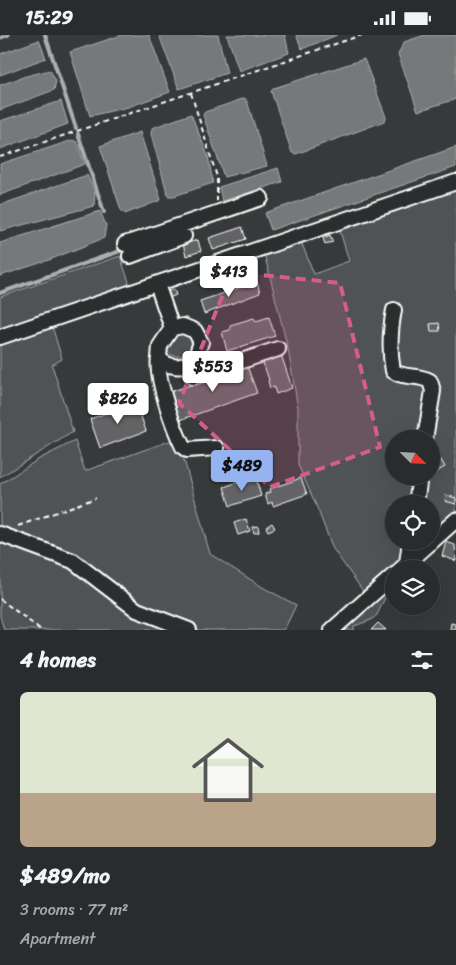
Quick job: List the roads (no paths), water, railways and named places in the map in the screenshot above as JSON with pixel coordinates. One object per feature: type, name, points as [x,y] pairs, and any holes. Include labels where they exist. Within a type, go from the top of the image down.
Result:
[{"type":"street","points":[[0,337],[456,182]]},
{"type":"street","points":[[184,237],[127,250],[261,198]]},
{"type":"street","points":[[158,284],[172,328]]},
{"type":"street","points":[[394,310],[390,333],[392,371],[399,375],[424,377],[430,381],[432,391],[426,430]]},
{"type":"street","points":[[159,358],[162,362],[180,367],[194,362],[201,342],[196,331],[183,327],[172,328],[160,345],[158,370],[170,416],[183,447],[187,450],[216,448]]},
{"type":"street","points":[[189,365],[193,377],[278,349]]},
{"type":"street","points":[[411,560],[456,520]]},
{"type":"street","points":[[0,534],[73,561],[137,610],[189,630]]},
{"type":"street","points":[[332,630],[385,583]]},
{"type":"waterway","points":[[0,38],[8,35]]},
{"type":"waterway","points":[[45,35],[76,128]]},
{"type":"waterway","points":[[78,134],[104,212]]},
{"type":"waterway","points":[[0,293],[120,251]]}]
